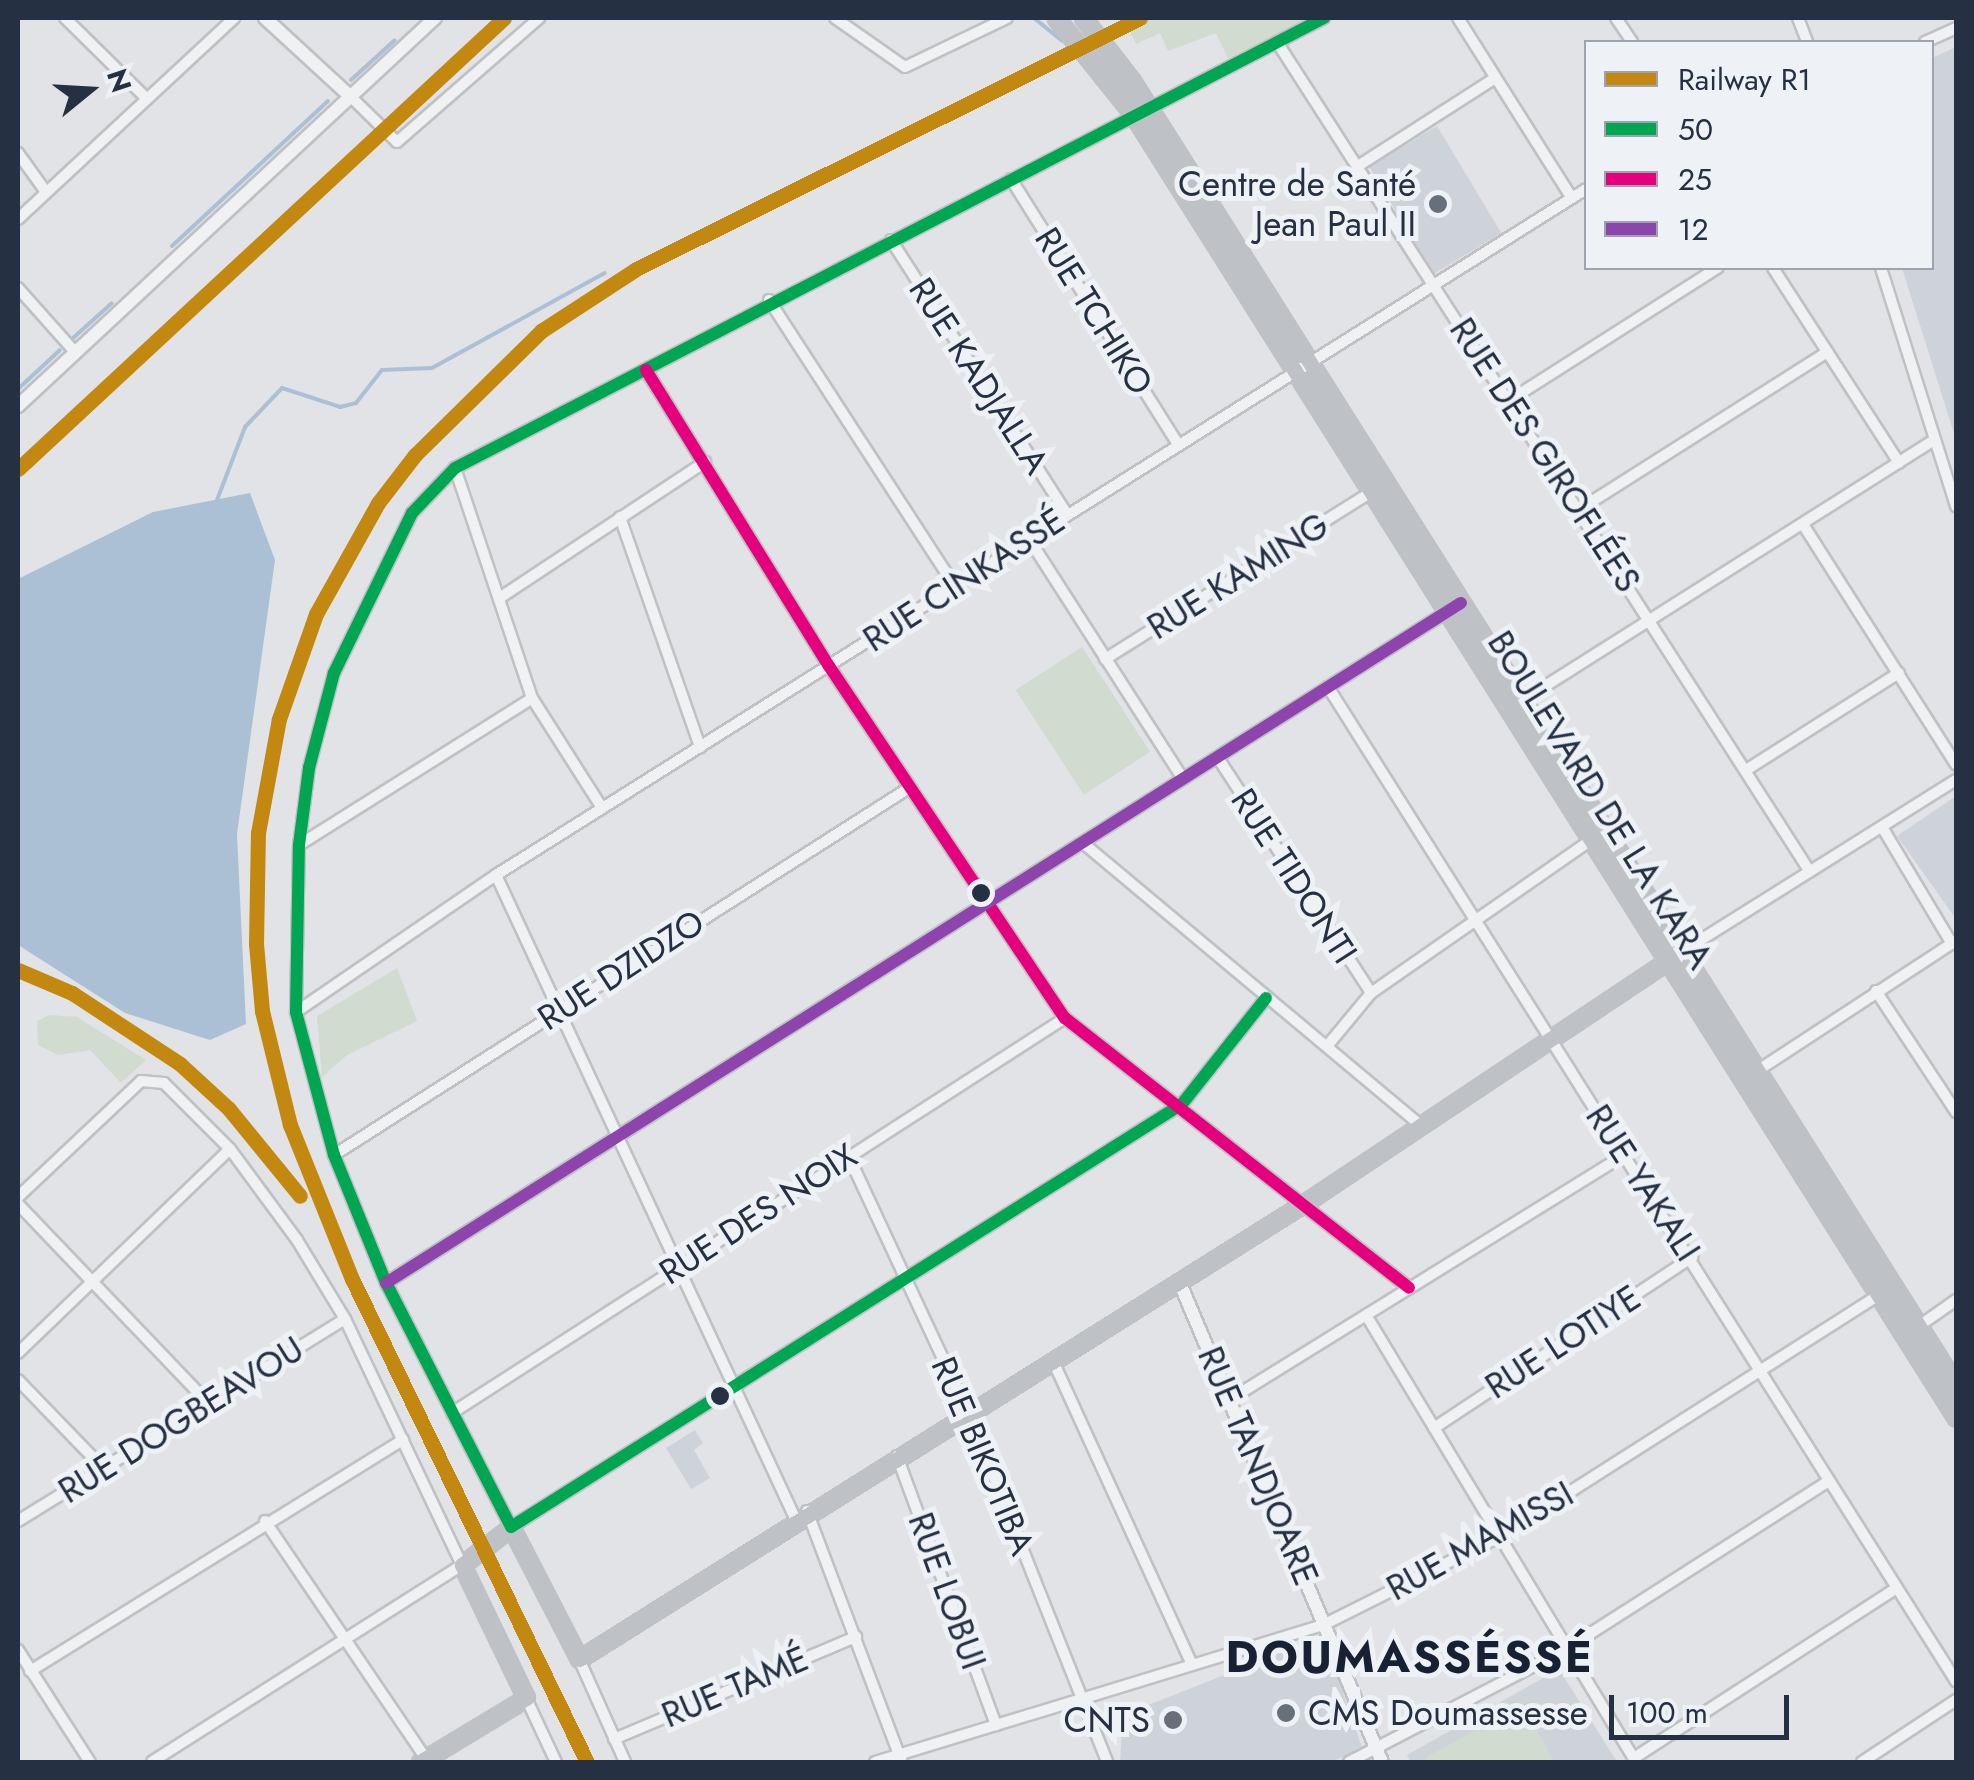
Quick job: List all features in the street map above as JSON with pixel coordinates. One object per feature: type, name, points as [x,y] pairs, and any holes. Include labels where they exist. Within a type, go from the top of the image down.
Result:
[{"type":"main road","name":"BOULEVARD DE LA KARA","points":[[1087,21],[1139,110],[1307,363],[1761,1069],[1922,1324],[1956,1385]]},
{"type":"main road","name":"BOULEVARD DE LA KARA","points":[[1066,27],[1139,110]]},
{"type":"main road","name":"BOULEVARD DE LA KARA","points":[[1307,363],[1370,493],[1592,840],[1873,1299],[1956,1418]]},
{"type":"main road","points":[[423,1760],[526,1698],[462,1565],[512,1527],[579,1659],[801,1514],[1306,1202],[1418,1122],[1683,951]]},
{"type":"street","points":[[66,18],[147,98]]},
{"type":"street","points":[[18,219],[234,18]]},
{"type":"street","points":[[264,18],[397,142],[539,18]]},
{"type":"street","points":[[18,406],[435,18]]},
{"type":"street","points":[[835,18],[905,67],[1007,18]]},
{"type":"street","points":[[1266,998],[1182,1104],[908,1282],[512,1527],[386,1283],[334,1155],[296,1012],[299,845],[308,768],[334,673],[373,586],[412,513],[455,468],[646,370],[769,300],[1324,18]]},
{"type":"street","points":[[1458,18],[1572,198]]},
{"type":"street","points":[[1616,18],[1631,40]]},
{"type":"street","points":[[1786,18],[1799,22]]},
{"type":"street","points":[[1929,40],[1956,28]]},
{"type":"street","name":"RUE DES GIROFLÉES","points":[[1277,42],[1810,872]]},
{"type":"street","points":[[1358,166],[1495,78]]},
{"type":"street","points":[[18,153],[46,192]]},
{"type":"street","name":"RUE TCHIKO","points":[[1011,179],[1176,443]]},
{"type":"street","name":"RUE CINKASSÉ","points":[[296,1012],[496,875],[957,590],[1066,513],[1584,190]]},
{"type":"street","name":"RUE KADJALLA","points":[[891,240],[1066,513]]},
{"type":"street","points":[[1510,400],[1714,270]]},
{"type":"street","points":[[1775,270],[1899,463]]},
{"type":"street","points":[[1882,270],[1956,506]]},
{"type":"street","points":[[18,288],[76,352]]},
{"type":"street","points":[[769,300],[957,590]]},
{"type":"street","points":[[1580,509],[1827,352]]},
{"type":"street","points":[[646,370],[985,906],[1065,1018],[1182,1104],[1409,1288]]},
{"type":"street","points":[[1523,700],[1936,440]]},
{"type":"street","points":[[502,597],[706,462]]},
{"type":"street","points":[[455,468],[502,597],[532,698],[602,808]]},
{"type":"street","name":"RUE KAMING","points":[[1106,658],[1370,493]]},
{"type":"street","points":[[620,517],[700,747]]},
{"type":"street","points":[[1804,526],[1956,765]]},
{"type":"street","points":[[1029,539],[1183,779]]},
{"type":"street","points":[[386,1283],[1461,603]]},
{"type":"street","points":[[1746,770],[1899,673]]},
{"type":"street","name":"RUE YAKALI","points":[[1328,686],[1549,1041],[1764,1370],[1827,1482],[1956,1682]]},
{"type":"street","points":[[299,845],[532,698]]},
{"type":"street","name":"RUE TIDONTI","points":[[1218,758],[1371,993]]},
{"type":"street","points":[[1683,951],[1956,780]]},
{"type":"street","name":"RUE DZIDZO","points":[[334,1155],[909,788]]},
{"type":"street","points":[[1761,1069],[1954,942],[1882,827]]},
{"type":"street","points":[[1328,1045],[1371,993],[1472,917],[1592,840]]},
{"type":"street","points":[[1083,842],[1418,1122]]},
{"type":"street","points":[[496,875],[678,1265],[801,1514],[856,1637],[901,1759]]},
{"type":"street","points":[[1876,990],[1956,1112]]},
{"type":"street","name":"RUE DES NOIX","points":[[452,1412],[1065,1018]]},
{"type":"street","points":[[152,1762],[339,1637],[462,1565],[344,1319],[230,1149],[164,1082],[141,1080],[18,1200],[209,1404]]},
{"type":"street","points":[[18,1353],[230,1149]]},
{"type":"street","points":[[1229,1400],[1626,1154]]},
{"type":"street","name":"RUE BIKOTIBA","points":[[848,1155],[968,1412],[1107,1762]]},
{"type":"street","name":"RUE LOTIYE","points":[[1434,1428],[1692,1257]]},
{"type":"street","name":"RUE TANDJOARE","points":[[1178,1281],[1380,1758]]},
{"type":"street","name":"RUE MAMISSI","points":[[875,1762],[901,1759],[1325,1624],[1499,1537],[1873,1299]]},
{"type":"street","points":[[1922,1324],[1956,1300]]},
{"type":"street","points":[[1366,1315],[1635,1760],[1895,1589]]},
{"type":"street","name":"RUE DOGBEAVOU","points":[[18,1521],[344,1319]]},
{"type":"street","points":[[1053,1360],[1192,1665]]},
{"type":"street","points":[[18,1380],[103,1468]]},
{"type":"street","points":[[30,1671],[265,1521],[403,1440]]},
{"type":"street","name":"RUE LOBUI","points":[[898,1456],[996,1726]]},
{"type":"street","points":[[1349,1762],[1380,1758],[1566,1648],[1827,1482]]},
{"type":"street","points":[[265,1521],[423,1760]]},
{"type":"street","name":"RUE TAMÉ","points":[[614,1739],[856,1637]]},
{"type":"street","points":[[18,1650],[90,1762]]},
{"type":"street","points":[[579,1659],[624,1762]]},
{"type":"street","points":[[526,1698],[556,1762]]},
{"type":"street","points":[[1862,1762],[1956,1700]]},
{"type":"shaded area","points":[[1124,18],[1309,18],[1228,58],[1216,33],[1168,51],[1160,33],[1136,44]]},
{"type":"shaded area","points":[[1956,47],[1956,440],[1903,270],[1934,270],[1934,57]]},
{"type":"shaded area","name":"Centre de Santé Jean Paul II","points":[[1437,126],[1501,233],[1434,274],[1369,167]]},
{"type":"shaded area","points":[[1082,647],[1150,752],[1084,795],[1016,690]]},
{"type":"shaded area","points":[[1956,796],[1956,919],[1897,836]]},
{"type":"shaded area","points":[[397,968],[417,1021],[347,1055],[322,1077],[317,1016]]},
{"type":"shaded area","points":[[50,1015],[77,1017],[146,1060],[121,1083],[90,1050],[58,1055],[38,1045],[37,1021]]},
{"type":"shaded area","points":[[695,1430],[703,1443],[694,1450],[710,1478],[691,1489],[666,1448]]},
{"type":"shaded area","name":"CMS Doumassesse","points":[[1323,1636],[1363,1750],[1329,1762],[1120,1762],[1123,1715]]},
{"type":"shaded area","points":[[1559,1669],[1617,1762],[1411,1762],[1407,1755]]},
{"type":"shaded area","points":[[1523,1704],[1554,1762],[1428,1762],[1425,1758]]},
{"type":"water","points":[[250,493],[275,560],[237,834],[246,1024],[210,1040],[125,1013],[18,945],[18,579],[153,512]]},
{"type":"waterway","points":[[1034,18],[1062,41]]},
{"type":"waterway","points":[[351,80],[395,40]]},
{"type":"waterway","points":[[172,246],[328,101]]},
{"type":"waterway","points":[[217,500],[245,427],[282,388],[340,407],[356,403],[382,370],[432,368],[605,273]]},
{"type":"waterway","points":[[73,338],[112,303]]},
{"type":"waterway","points":[[18,389],[60,350]]},
{"type":"railway","points":[[18,469],[504,18]]},
{"type":"railway","points":[[352,1279],[587,1762]]},
{"type":"rail line","name":"R1","points":[[18,469],[504,18]]},
{"type":"rail line","name":"R1","points":[[587,1762],[352,1279],[290,1125],[262,1011],[256,944],[258,833],[279,719],[316,614],[378,503],[415,455],[541,331],[636,269],[1140,18]]},
{"type":"rail line","name":"R1","points":[[18,970],[72,993],[180,1064],[229,1109],[300,1196]]},
{"type":"transit line","name":"50","points":[[1266,998],[1182,1104],[511,1527],[386,1283],[334,1155],[296,1012],[299,845],[309,768],[334,673],[412,513],[455,468],[1324,18]]},
{"type":"transit line","name":"25","points":[[646,370],[829,666],[1065,1018],[1409,1288]]},
{"type":"transit line","name":"12","points":[[386,1283],[1461,603]]},
{"type":"place","name":"Centre de Santé Jean Paul II","points":[[1438,204]]},
{"type":"place","name":"CMS Doumassesse","points":[[1286,1713]]},
{"type":"place","name":"CNTS","points":[[1173,1720]]},
{"type":"district","name":"DOUMASSÉSSÉ","points":[[1410,1657]]}]
